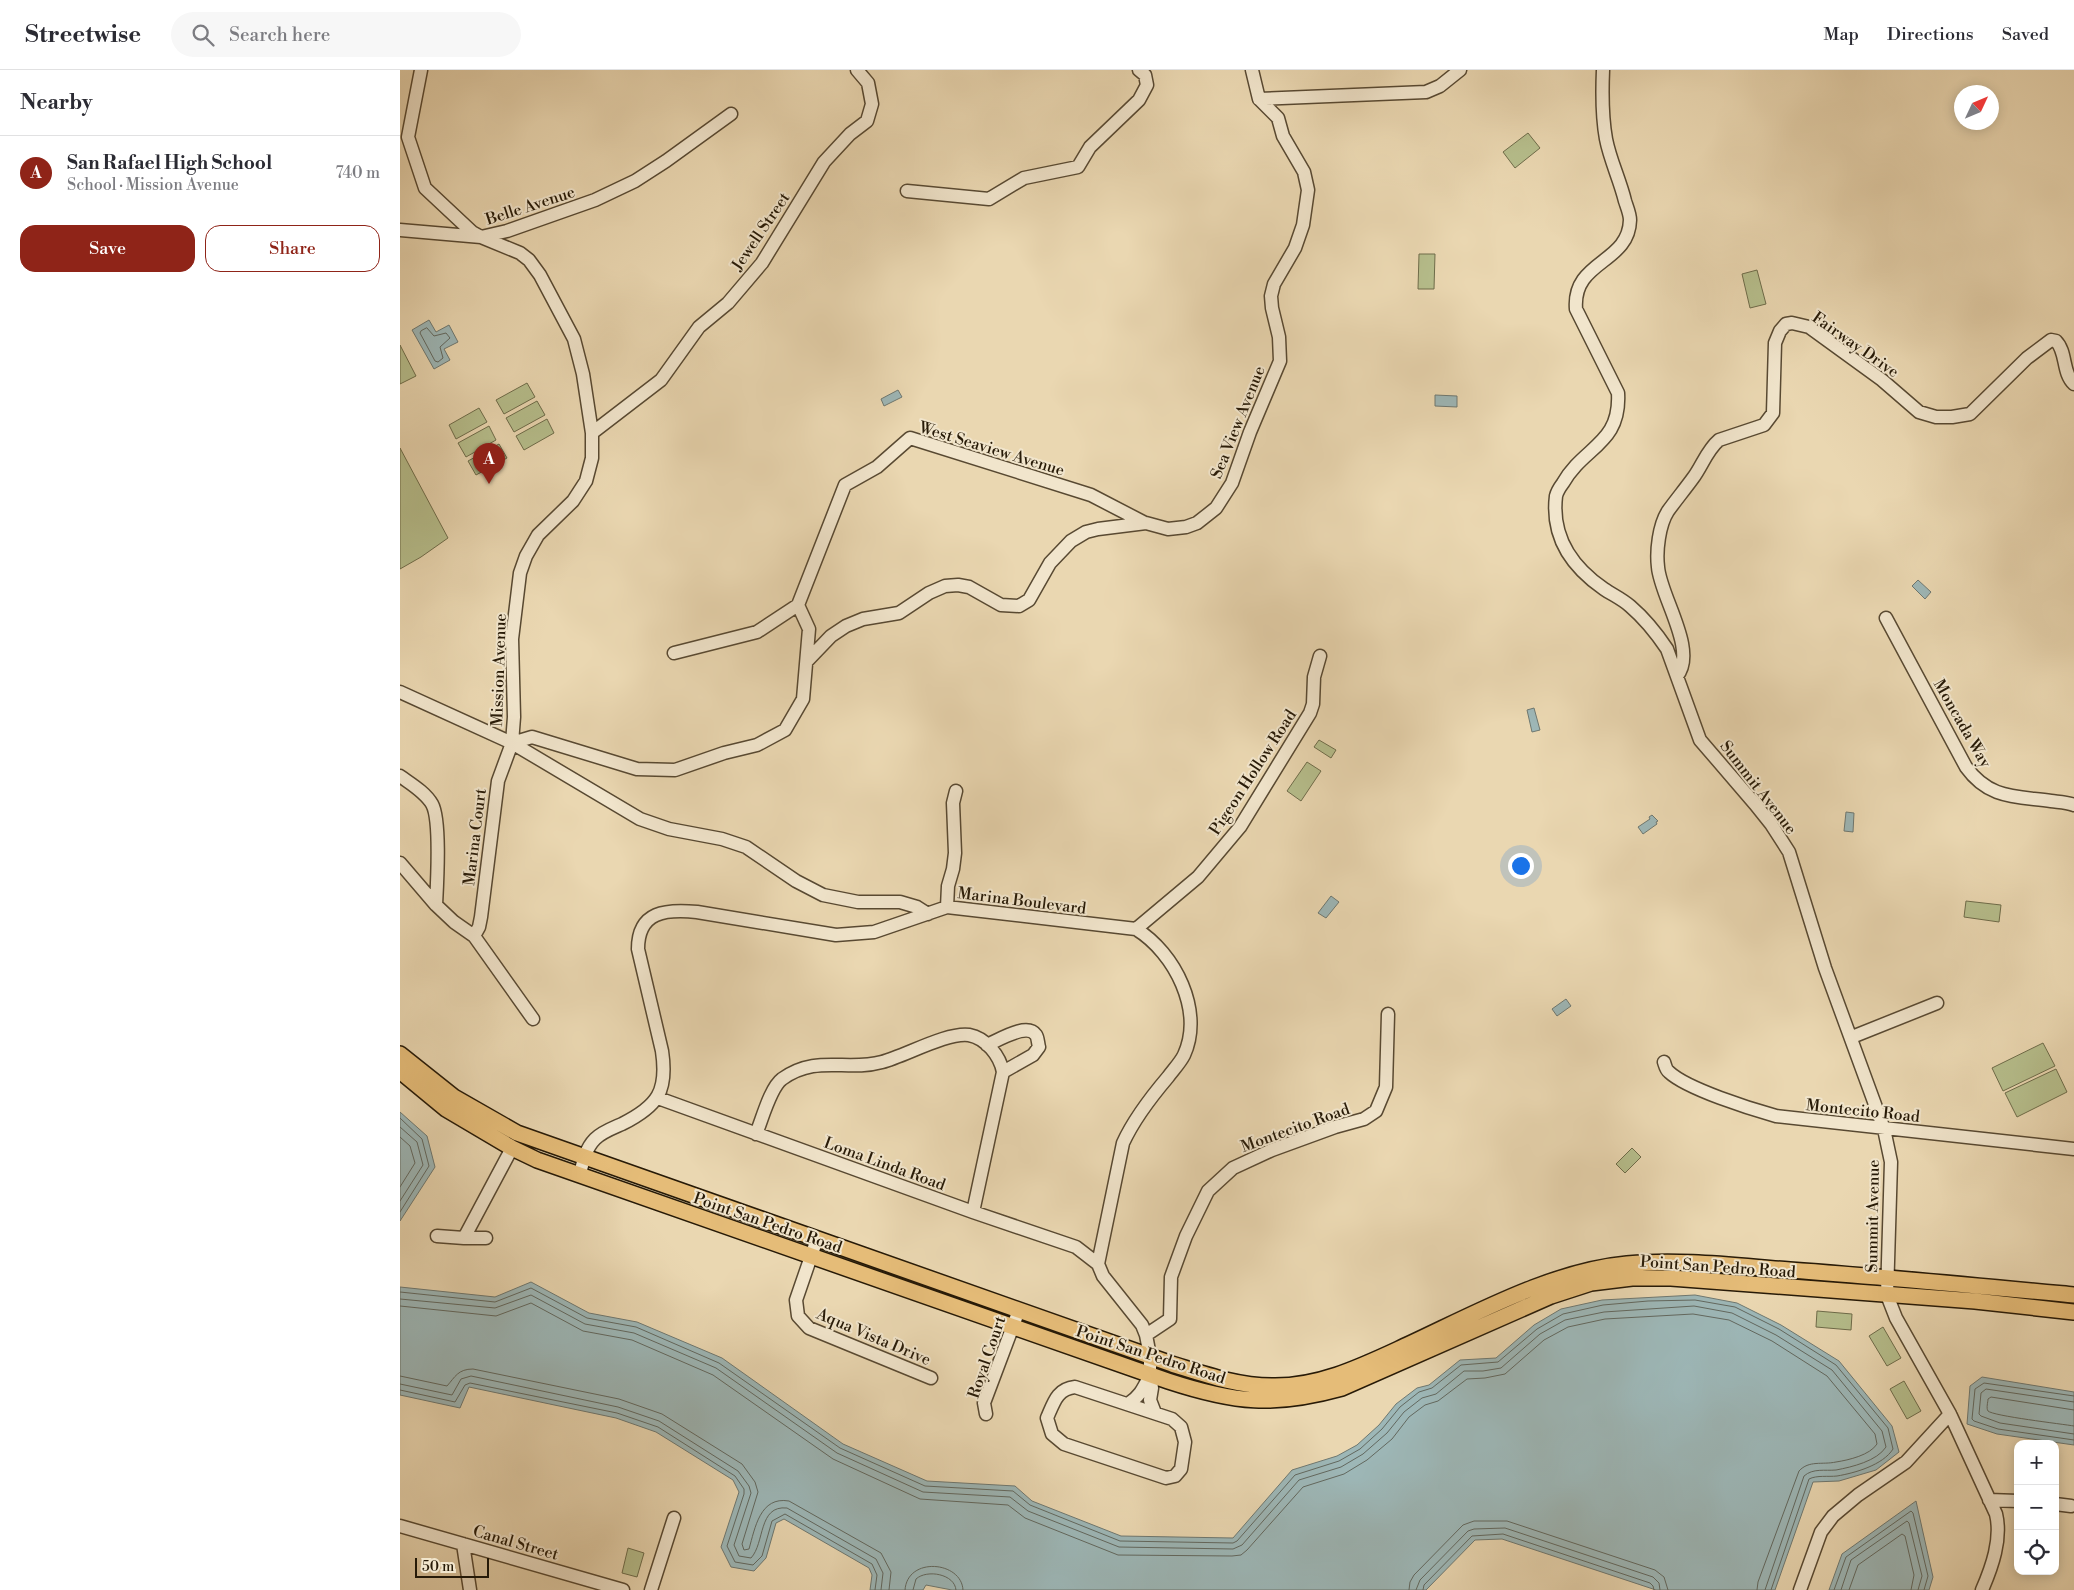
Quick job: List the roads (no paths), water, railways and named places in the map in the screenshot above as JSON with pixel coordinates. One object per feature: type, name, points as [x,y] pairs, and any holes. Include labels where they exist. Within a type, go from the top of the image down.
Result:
[{"type":"main road","name":"Point San Pedro Road","points":[[400,1054],[454,1097],[517,1132],[1150,1356],[1220,1379],[1244,1384],[1283,1385],[1313,1382],[1356,1369],[1542,1284],[1592,1270],[1625,1264],[1671,1261],[2074,1295]]},
{"type":"main road","name":"Point San Pedro Road","points":[[400,1071],[446,1109],[512,1148],[537,1160],[1150,1374],[1200,1391],[1228,1398],[1270,1401],[1316,1395],[1366,1379],[1550,1296],[1591,1283],[1632,1278],[1671,1278],[1975,1301],[2074,1312]]},
{"type":"street","points":[[421,72],[433,70]]},
{"type":"street","name":"Jewell Street","points":[[592,433],[661,380],[699,327],[728,303],[762,263],[824,162],[850,134],[867,121],[872,104],[868,83],[858,70]]},
{"type":"street","points":[[907,191],[989,199],[1024,178],[1078,167],[1090,147],[1139,100],[1147,85],[1146,76],[1139,70]]},
{"type":"street","points":[[1252,70],[1260,100],[1426,92],[1440,86],[1460,70]]},
{"type":"street","name":"Summit Avenue","points":[[1603,70],[1602,96],[1606,139],[1630,219],[1626,239],[1615,252],[1581,281],[1576,300],[1576,310],[1618,393],[1619,406],[1617,418],[1610,433],[1571,468],[1556,494],[1556,523],[1572,562],[1597,584],[1630,606],[1654,632],[1667,650],[1700,740],[1771,824],[1789,852],[1825,968],[1852,1037],[1884,1129],[1891,1162],[1888,1295],[1896,1318],[1950,1414],[1990,1500],[1999,1524],[1995,1553],[1982,1590]]},
{"type":"street","name":"Belle Avenue","points":[[421,72],[404,138],[425,188],[472,232],[481,237],[507,231],[594,200],[635,182],[731,114]]},
{"type":"street","name":"Sea View Avenue","points":[[807,660],[831,636],[846,626],[863,619],[898,613],[929,593],[946,586],[970,587],[1001,605],[1019,606],[1029,600],[1050,563],[1070,541],[1086,532],[1146,523],[1168,529],[1186,527],[1198,523],[1216,508],[1232,483],[1250,432],[1280,361],[1279,337],[1271,296],[1274,284],[1295,248],[1303,225],[1308,190],[1304,172],[1283,136],[1278,118],[1260,100]]},
{"type":"street","name":"Mission Avenue","points":[[400,230],[481,237],[520,253],[529,260],[540,275],[574,339],[583,374],[592,433],[592,458],[586,481],[572,501],[538,535],[526,556],[520,573],[512,638],[514,717],[512,742]]},
{"type":"street","name":"Fairway Drive","points":[[1677,676],[1682,670],[1683,651],[1658,568],[1659,544],[1665,518],[1714,444],[1719,440],[1764,425],[1773,413],[1775,343],[1780,331],[1786,324],[1800,324],[1810,327],[1882,380],[1920,412],[1936,418],[1970,414],[2026,358],[2051,340],[2056,340],[2062,349],[2070,380],[2074,384]]},
{"type":"street","name":"West Seaview Avenue","points":[[798,605],[845,485],[877,467],[910,438],[1091,495],[1146,523]]},
{"type":"street","points":[[512,742],[532,737],[637,769],[676,770],[724,753],[757,745],[785,730],[802,699],[809,629],[798,605],[758,632],[674,653]]},
{"type":"street","name":"Moncada Way","points":[[1886,618],[1966,767],[1975,779],[1988,789],[2003,794],[2074,805]]},
{"type":"street","name":"Pigeon Hollow Road","points":[[1136,929],[1198,878],[1240,827],[1310,714],[1313,704],[1314,677],[1320,656]]},
{"type":"street","points":[[400,692],[512,742],[640,819],[669,830],[722,839],[746,847],[796,880],[823,895],[858,902],[900,902],[917,907],[928,914]]},
{"type":"street","name":"Marina Court","points":[[474,936],[479,927],[481,917],[498,781],[512,742]]},
{"type":"street","points":[[400,776],[421,791],[433,805],[437,834],[436,905]]},
{"type":"street","points":[[947,907],[948,886],[956,853],[953,803],[956,791]]},
{"type":"street","points":[[400,863],[436,905],[454,922],[474,936],[533,1019]]},
{"type":"street","name":"Marina Boulevard","points":[[658,1098],[663,1085],[664,1068],[638,949],[638,936],[651,917],[662,912],[678,910],[836,935],[874,932],[947,907],[1136,929]]},
{"type":"street","points":[[1136,929],[1152,941],[1164,955],[1184,986],[1191,1018],[1190,1030],[1184,1056],[1130,1128],[1123,1143],[1098,1264],[1103,1276],[1142,1325],[1146,1335],[1150,1356],[1152,1388],[1150,1400],[1156,1413]]},
{"type":"street","points":[[1852,1037],[1937,1003]]},
{"type":"street","name":"Montecito Road","points":[[1146,1335],[1170,1319],[1171,1276],[1186,1236],[1208,1191],[1233,1168],[1264,1153],[1335,1127],[1364,1119],[1376,1111],[1386,1087],[1388,1014]]},
{"type":"street","points":[[987,1045],[1023,1029],[1030,1030],[1036,1036],[1039,1047],[1033,1055],[1003,1072]]},
{"type":"street","points":[[756,1134],[771,1097],[780,1081],[796,1070],[816,1064],[880,1063],[952,1036],[968,1035],[979,1039],[987,1045],[1001,1063],[1003,1072],[973,1212]]},
{"type":"street","name":"Montecito Road","points":[[1664,1062],[1667,1071],[1690,1085],[1776,1116],[2074,1149]]},
{"type":"street","points":[[580,1174],[584,1157],[597,1137],[636,1117],[650,1107],[658,1098]]},
{"type":"street","name":"Loma Linda Road","points":[[658,1098],[973,1212],[1076,1247],[1098,1264]]},
{"type":"street","points":[[464,1238],[512,1148]]},
{"type":"street","points":[[437,1236],[486,1238]]},
{"type":"street","name":"Aqua Vista Drive","points":[[817,1239],[796,1300],[798,1316],[809,1328],[931,1378]]},
{"type":"street","name":"Royal Court","points":[[986,1414],[984,1403],[1019,1310]]},
{"type":"street","points":[[1128,1404],[1138,1398],[1150,1374]]},
{"type":"street","points":[[1076,1386],[1128,1404],[1172,1419],[1181,1427],[1185,1442],[1181,1469],[1175,1476],[1166,1478],[1064,1444],[1052,1434],[1048,1424],[1047,1418],[1057,1395],[1065,1388],[1076,1386]]},
{"type":"street","points":[[1800,1590],[1821,1532],[1833,1516],[1858,1494],[1906,1462],[1950,1414]]},
{"type":"street","points":[[1990,1500],[2014,1501]]},
{"type":"street","points":[[2059,1504],[2071,1506]]},
{"type":"street","points":[[652,1590],[674,1518]]},
{"type":"street","name":"Canal Street","points":[[400,1526],[623,1590]]},
{"type":"street","points":[[463,1544],[470,1590]]},
{"type":"water","points":[[429,320],[436,332],[449,325],[458,342],[444,349],[450,360],[434,369],[412,330]]},
{"type":"water","points":[[898,390],[902,397],[884,406],[881,399]]},
{"type":"water","points":[[1435,395],[1457,396],[1457,407],[1435,406]]},
{"type":"water","points":[[1918,580],[1931,592],[1925,599],[1912,586]]},
{"type":"water","points":[[1534,708],[1540,730],[1532,732],[1527,710]]},
{"type":"water","points":[[1846,812],[1854,813],[1853,832],[1844,831]]},
{"type":"water","points":[[1652,815],[1658,821],[1656,822],[1657,824],[1643,834],[1638,827],[1650,819],[1649,817]]},
{"type":"water","points":[[1331,896],[1339,902],[1326,918],[1318,913]]},
{"type":"water","points":[[1566,999],[1571,1006],[1557,1016],[1552,1009]]},
{"type":"water","points":[[400,1112],[427,1136],[435,1167],[400,1221]]},
{"type":"water","points":[[531,1282],[589,1313],[637,1322],[722,1358],[843,1444],[927,1481],[1015,1486],[1032,1501],[1121,1536],[1233,1538],[1292,1470],[1337,1456],[1357,1445],[1379,1425],[1396,1404],[1417,1388],[1429,1385],[1460,1360],[1496,1358],[1534,1325],[1561,1309],[1602,1300],[1695,1295],[1737,1303],[1781,1325],[1839,1361],[1892,1426],[1899,1452],[1876,1470],[1839,1481],[1813,1482],[1775,1590],[1656,1590],[1502,1539],[1475,1540],[1426,1590],[952,1590],[926,1585],[923,1590],[870,1590],[872,1575],[869,1568],[784,1519],[776,1523],[766,1558],[754,1571],[731,1567],[721,1547],[739,1492],[733,1480],[656,1432],[616,1418],[469,1387],[460,1408],[400,1395],[400,1287],[495,1297]]},
{"type":"water","points":[[1982,1377],[2074,1392],[2074,1445],[2059,1443],[2059,1440],[2039,1440],[1997,1434],[1967,1424],[1970,1386]]},
{"type":"water","points":[[1916,1501],[1933,1577],[1929,1590],[1829,1590],[1842,1554]]},
{"type":"place","name":"San Rafael High School","points":[[489,484]]}]
